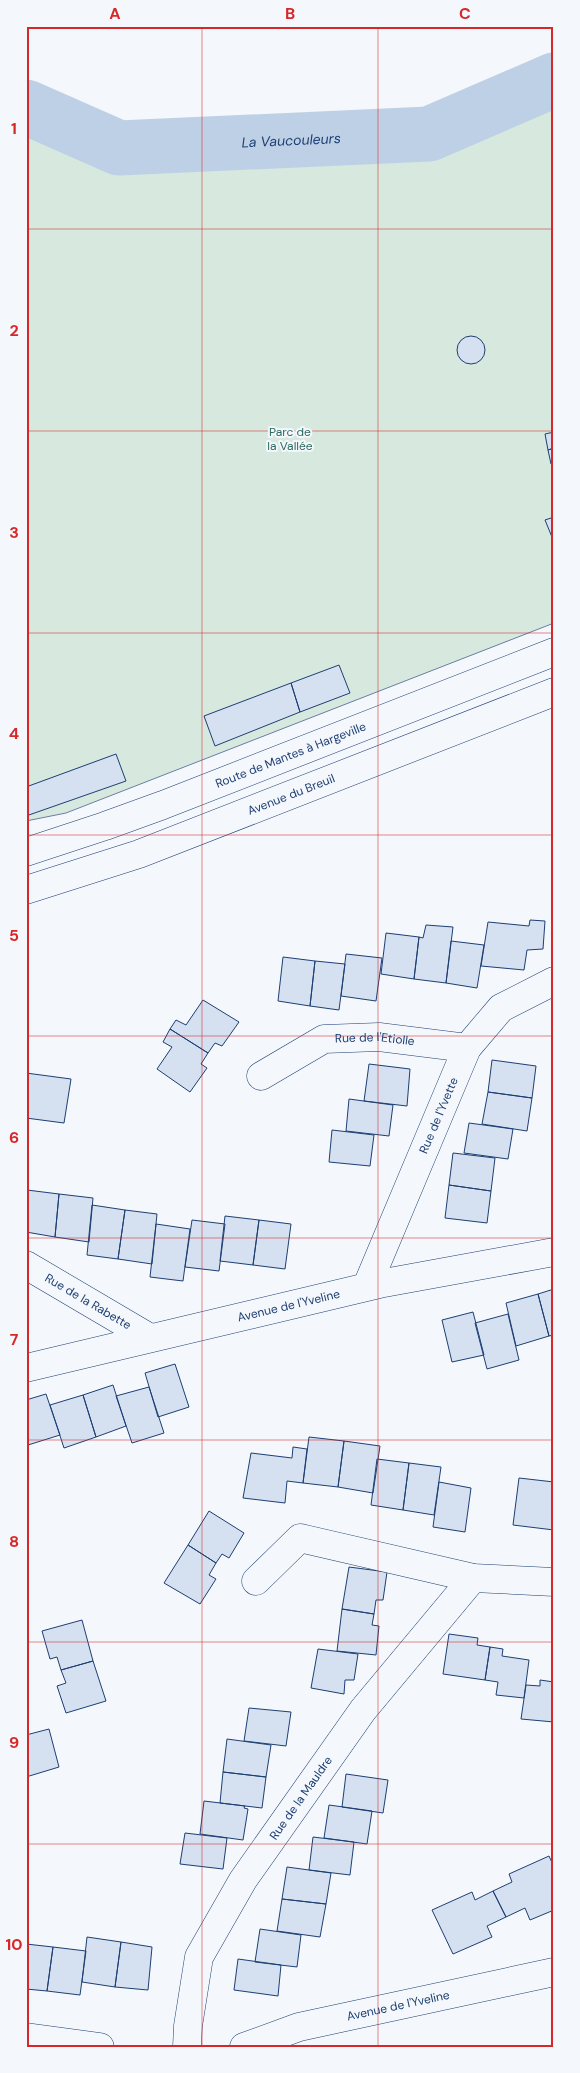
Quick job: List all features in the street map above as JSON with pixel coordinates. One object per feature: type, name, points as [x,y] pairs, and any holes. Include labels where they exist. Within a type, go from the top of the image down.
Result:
[{"type":"street","name":"Route de Mantes à Hargeville","points":[[26,852],[138,814],[554,652]]},
{"type":"street","name":"Avenue du Breuil","points":[[26,890],[147,850],[554,692]]},
{"type":"street","name":"Rue de l'Yvette","points":[[367,1286],[467,1048],[502,1008],[554,981]]},
{"type":"street","name":"Rue de l'Etiolle","points":[[261,1076],[324,1039],[379,1037],[467,1048]]},
{"type":"street","name":"Avenue de l'Yveline","points":[[26,1368],[367,1286],[554,1252]]},
{"type":"street","name":"Rue de la Rabette","points":[[26,1266],[150,1338]]},
{"type":"street","points":[[256,1581],[300,1538],[473,1578],[554,1582]]},
{"type":"street","name":"Rue de la Mauldre","points":[[187,2047],[188,2026],[199,1957],[243,1880],[363,1710],[473,1578]]},
{"type":"street","name":"Avenue de l'Yveline","points":[[244,2047],[308,2025],[531,1975],[554,1972]]},
{"type":"street","points":[[272,2036],[297,2047]]},
{"type":"street","points":[[26,2037],[100,2047]]},
{"type":"green space","name":"Parc de la Vallée","points":[[554,57],[554,623],[66,813],[26,821],[26,123],[132,163],[366,141]]},
{"type":"building","points":[[471,336],[481,340],[485,350],[481,360],[471,364],[461,360],[457,350],[461,340]]},
{"type":"building","points":[[554,432],[554,448],[548,450],[545,434]]},
{"type":"building","points":[[554,448],[554,464],[551,464],[548,450]]},
{"type":"building","points":[[554,517],[554,542],[545,520]]},
{"type":"building","points":[[339,665],[350,693],[300,712],[291,683]]},
{"type":"building","points":[[291,683],[300,712],[215,746],[204,716]]},
{"type":"building","points":[[116,754],[126,781],[26,816],[26,787]]},
{"type":"building","points":[[530,920],[545,921],[543,949],[527,950],[524,970],[481,966],[488,922],[529,926]]},
{"type":"building","points":[[426,925],[453,927],[446,983],[414,979],[419,937],[423,938]]},
{"type":"building","points":[[386,933],[419,937],[414,979],[381,974]]},
{"type":"building","points":[[451,941],[484,945],[477,988],[446,983]]},
{"type":"building","points":[[346,954],[382,958],[376,1001],[341,996]]},
{"type":"building","points":[[283,957],[315,961],[310,1006],[278,1001]]},
{"type":"building","points":[[315,961],[345,964],[339,1010],[310,1006]]},
{"type":"building","points":[[203,1000],[239,1022],[222,1046],[215,1043],[208,1053],[170,1029],[176,1020],[186,1025]]},
{"type":"building","points":[[170,1029],[208,1053],[201,1064],[207,1068],[190,1092],[157,1069],[172,1047],[163,1042]]},
{"type":"building","points":[[492,1060],[536,1066],[532,1098],[488,1092]]},
{"type":"building","points":[[369,1064],[410,1069],[407,1106],[364,1101]]},
{"type":"building","points":[[26,1073],[71,1079],[64,1123],[26,1118]]},
{"type":"building","points":[[488,1092],[532,1098],[527,1131],[482,1124]]},
{"type":"building","points":[[349,1099],[393,1105],[389,1136],[346,1131]]},
{"type":"building","points":[[469,1123],[513,1129],[508,1159],[464,1153]]},
{"type":"building","points":[[332,1130],[374,1135],[370,1166],[329,1162]]},
{"type":"building","points":[[453,1153],[495,1158],[491,1191],[449,1185]]},
{"type":"building","points":[[449,1185],[491,1191],[487,1223],[445,1218]]},
{"type":"building","points":[[27,1190],[59,1194],[55,1237],[26,1232]]},
{"type":"building","points":[[59,1194],[93,1198],[89,1242],[55,1237]]},
{"type":"building","points":[[92,1205],[125,1210],[118,1259],[87,1255]]},
{"type":"building","points":[[125,1210],[157,1214],[152,1264],[118,1259]]},
{"type":"building","points":[[225,1216],[259,1220],[253,1265],[220,1261]]},
{"type":"building","points":[[192,1220],[225,1224],[219,1271],[185,1267]]},
{"type":"building","points":[[259,1220],[291,1224],[285,1269],[253,1265]]},
{"type":"building","points":[[156,1224],[190,1229],[183,1281],[150,1277]]},
{"type":"building","points":[[554,1289],[554,1335],[549,1336],[538,1294]]},
{"type":"building","points":[[538,1294],[549,1336],[516,1346],[506,1303]]},
{"type":"building","points":[[473,1312],[484,1355],[452,1362],[442,1320]]},
{"type":"building","points":[[508,1314],[519,1360],[487,1369],[475,1323]]},
{"type":"building","points":[[175,1364],[189,1407],[158,1417],[145,1373]]},
{"type":"building","points":[[113,1385],[126,1426],[96,1437],[83,1395]]},
{"type":"building","points":[[149,1387],[164,1433],[132,1443],[116,1396]]},
{"type":"building","points":[[46,1394],[60,1435],[28,1445],[26,1438],[26,1400]]},
{"type":"building","points":[[83,1395],[96,1437],[64,1448],[50,1405]]},
{"type":"building","points":[[309,1437],[344,1441],[338,1487],[303,1483]]},
{"type":"building","points":[[344,1441],[380,1446],[373,1493],[338,1487]]},
{"type":"building","points":[[293,1447],[307,1449],[303,1483],[287,1481],[285,1503],[243,1498],[251,1453],[292,1458]]},
{"type":"building","points":[[377,1459],[409,1463],[403,1510],[371,1505]]},
{"type":"building","points":[[409,1463],[441,1467],[434,1515],[403,1510]]},
{"type":"building","points":[[519,1478],[554,1482],[554,1530],[513,1525]]},
{"type":"building","points":[[439,1482],[471,1488],[465,1532],[433,1527]]},
{"type":"building","points":[[209,1511],[244,1533],[229,1558],[222,1554],[216,1563],[188,1545]]},
{"type":"building","points":[[188,1545],[216,1563],[209,1575],[216,1579],[200,1604],[164,1583]]},
{"type":"building","points":[[349,1567],[387,1572],[383,1600],[376,1600],[374,1614],[342,1609]]},
{"type":"building","points":[[342,1609],[374,1614],[372,1625],[379,1626],[376,1655],[337,1651]]},
{"type":"building","points":[[82,1620],[93,1661],[61,1670],[57,1657],[50,1659],[42,1631]]},
{"type":"building","points":[[449,1634],[478,1638],[477,1645],[490,1647],[485,1680],[443,1674]]},
{"type":"building","points":[[490,1647],[503,1649],[502,1656],[529,1660],[524,1698],[496,1695],[498,1682],[485,1680]]},
{"type":"building","points":[[318,1649],[358,1654],[354,1680],[345,1680],[344,1694],[311,1688]]},
{"type":"building","points":[[93,1661],[106,1701],[66,1713],[57,1686],[66,1683],[61,1670]]},
{"type":"building","points":[[540,1680],[554,1682],[554,1722],[521,1719],[526,1685],[540,1686]]},
{"type":"building","points":[[249,1708],[291,1712],[286,1746],[244,1741]]},
{"type":"building","points":[[49,1729],[59,1767],[26,1777],[26,1735]]},
{"type":"building","points":[[227,1739],[271,1745],[266,1777],[223,1772]]},
{"type":"building","points":[[223,1772],[266,1777],[262,1808],[220,1803]]},
{"type":"building","points":[[346,1774],[388,1780],[383,1813],[342,1807]]},
{"type":"building","points":[[204,1801],[245,1806],[244,1808],[248,1809],[243,1840],[200,1834]]},
{"type":"building","points":[[329,1805],[372,1811],[367,1844],[324,1838]]},
{"type":"building","points":[[185,1833],[227,1838],[223,1869],[180,1864]]},
{"type":"building","points":[[313,1837],[354,1842],[350,1875],[309,1870]]},
{"type":"building","points":[[549,1856],[554,1867],[554,1910],[530,1920],[525,1908],[506,1917],[493,1891],[512,1882],[509,1874]]},
{"type":"building","points":[[287,1867],[331,1873],[326,1904],[282,1899]]},
{"type":"building","points":[[493,1891],[506,1917],[487,1926],[492,1937],[453,1954],[432,1910],[472,1892],[475,1900]]},
{"type":"building","points":[[282,1899],[326,1904],[320,1937],[277,1931]]},
{"type":"building","points":[[260,1929],[301,1935],[297,1967],[255,1962]]},
{"type":"building","points":[[87,1937],[121,1942],[115,1987],[82,1982]]},
{"type":"building","points":[[121,1942],[152,1947],[148,1990],[115,1987]]},
{"type":"building","points":[[26,1944],[53,1947],[47,1991],[26,1989]]},
{"type":"building","points":[[53,1947],[86,1951],[80,1995],[47,1991]]},
{"type":"building","points":[[238,1959],[281,1965],[278,1996],[234,1990]]},
{"type":"waterway","name":"La Vaucouleurs","points":[[26,107],[119,148],[429,134],[554,80]]}]
